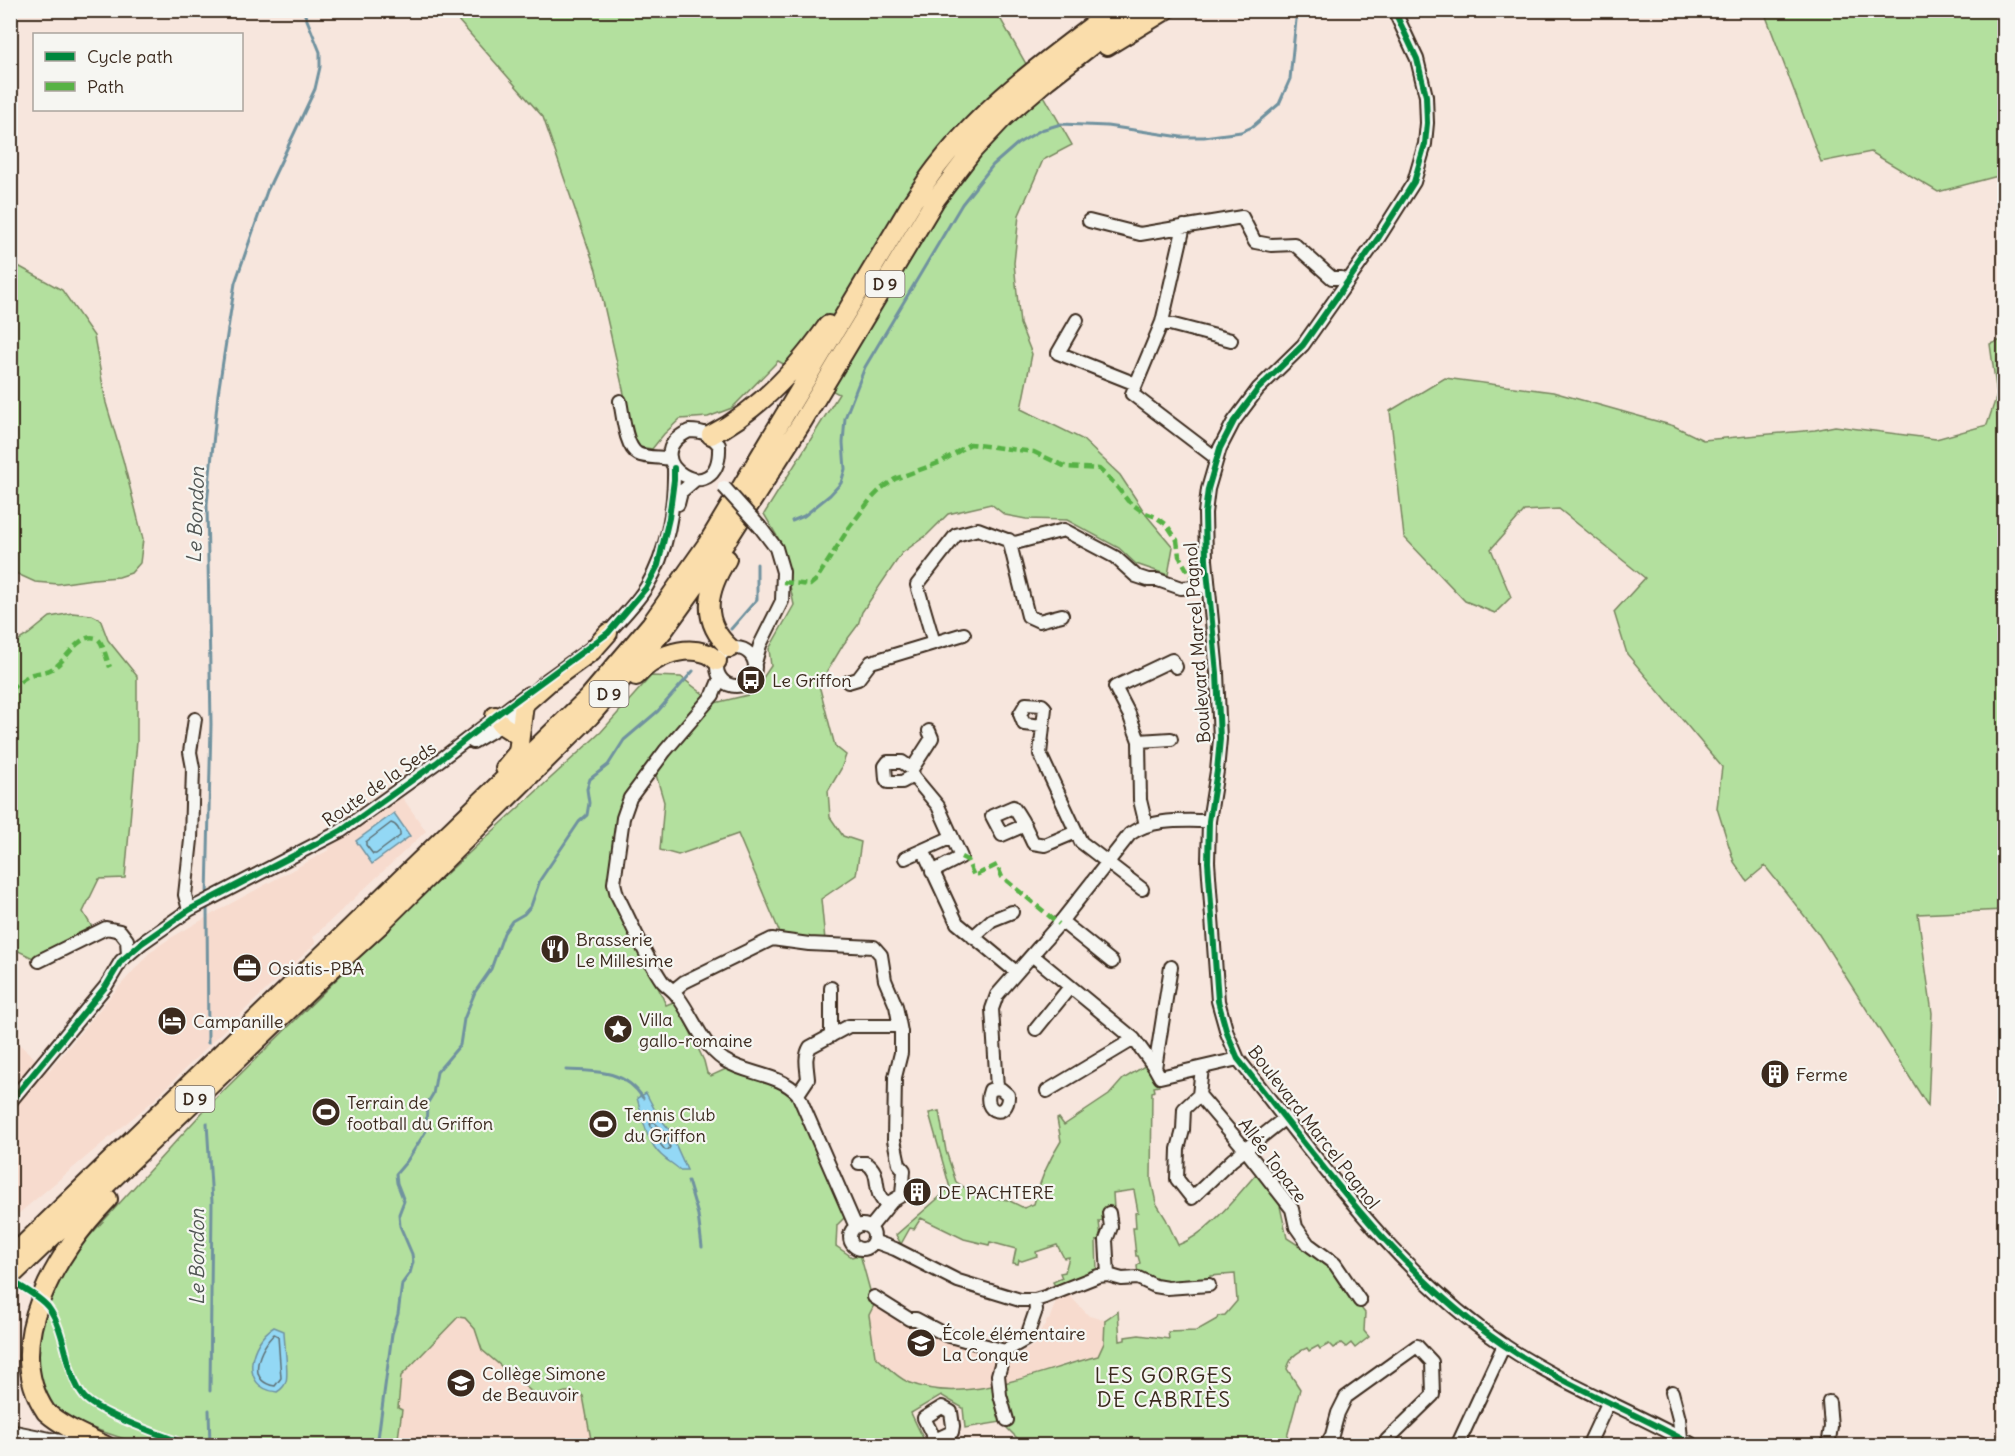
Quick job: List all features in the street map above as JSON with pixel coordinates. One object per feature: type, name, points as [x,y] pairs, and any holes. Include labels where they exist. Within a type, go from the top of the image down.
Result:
[{"type":"highway","points":[[988,112],[1047,51],[1096,10]]},
{"type":"highway","name":"D 9","points":[[12,1271],[326,974],[365,927],[581,706],[651,624],[708,543],[913,201],[940,162],[988,112],[1052,56],[1113,10]]},
{"type":"highway","name":"D 9","points":[[12,1271],[216,1060],[365,927],[590,716],[663,631],[715,559],[802,422],[935,200],[974,150],[1004,117],[1047,80],[1137,10]]},
{"type":"highway","points":[[974,150],[1064,75],[1167,10]]},
{"type":"highway","points":[[711,435],[753,408],[781,382],[817,341],[892,236]]},
{"type":"highway","points":[[727,659],[713,625],[710,591],[770,486],[802,422]]},
{"type":"highway","points":[[365,927],[514,758],[518,752],[524,704],[530,697],[592,651],[608,633]]},
{"type":"highway","points":[[365,927],[471,843],[567,750],[643,668],[675,652],[706,653],[727,659]]},
{"type":"highway","points":[[498,721],[519,736]]},
{"type":"highway","points":[[106,1446],[47,1414],[27,1393],[16,1365],[16,1334],[20,1316],[42,1277],[80,1229],[326,974]]},
{"type":"highway","points":[[10,1242],[216,1060]]},
{"type":"street","name":"Boulevard Marcel Pagnol","points":[[1394,10],[1414,52],[1424,83],[1427,123],[1425,144],[1417,172],[1407,196],[1303,345],[1249,400],[1234,421],[1216,458],[1208,489],[1205,513],[1208,586],[1217,673],[1220,739],[1218,771],[1209,821],[1208,862],[1218,1001],[1227,1033],[1238,1059],[1377,1231],[1427,1284],[1469,1320],[1504,1345],[1557,1377],[1695,1446]]},
{"type":"street","points":[[1089,220],[1140,234],[1242,217],[1255,242],[1271,245],[1294,244],[1332,278],[1341,278],[1344,288]]},
{"type":"street","points":[[1184,226],[1162,322],[1132,394],[1216,458]]},
{"type":"street","points":[[1077,320],[1058,353],[1136,384]]},
{"type":"street","points":[[1162,322],[1231,340]]},
{"type":"street","points":[[620,401],[627,438],[632,449],[639,454],[672,463],[683,477],[695,480],[711,473],[720,454],[719,445],[711,435],[700,431],[689,431],[679,436],[672,446],[672,463]]},
{"type":"street","name":"Route de la Seds","points":[[10,1102],[106,986],[121,961],[142,943],[193,908],[341,831],[498,721],[608,633],[646,588],[658,565],[669,518],[674,480],[672,463]]},
{"type":"street","points":[[711,473],[760,527],[776,549],[783,572],[782,601],[767,631],[727,659],[713,695],[665,751],[630,798],[620,832],[614,883],[661,980],[679,998],[708,1046],[733,1065],[781,1081],[798,1094],[856,1227]]},
{"type":"street","name":"Route de la Seds","points":[[498,721],[523,709],[614,638],[652,592],[665,567],[681,492],[695,480]]},
{"type":"street","points":[[934,644],[917,585],[956,535],[978,529],[1016,543],[1064,531],[1115,557],[1136,576],[1158,580],[1181,588],[1208,586]]},
{"type":"street","points":[[1008,540],[1028,616],[1039,621],[1062,615]]},
{"type":"street","points":[[713,695],[746,684],[751,680],[767,631]]},
{"type":"street","points":[[848,682],[858,679],[871,662],[964,634]]},
{"type":"street","points":[[727,659],[749,653],[755,663]]},
{"type":"street","points":[[727,659],[723,682],[735,687]]},
{"type":"street","points":[[1146,825],[1140,800],[1139,741],[1129,714],[1115,687],[1172,660],[1176,667]]},
{"type":"street","points":[[193,908],[185,895],[191,840],[193,768],[190,752],[195,719]]},
{"type":"street","points":[[1043,726],[1040,754],[1081,842],[1142,889]]},
{"type":"street","points":[[929,731],[932,738],[912,772],[938,806],[962,857],[932,872]]},
{"type":"street","points":[[1139,741],[1171,739]]},
{"type":"street","points":[[997,1088],[992,1009],[997,995],[1061,921],[1130,834],[1153,823],[1209,821]]},
{"type":"street","points":[[1025,825],[1033,843],[1045,845],[1076,832]]},
{"type":"street","points":[[905,858],[952,837]]},
{"type":"street","points":[[923,850],[957,923],[1016,972]]},
{"type":"street","points":[[973,937],[992,920],[1012,912]]},
{"type":"street","points":[[1061,921],[1112,962]]},
{"type":"street","points":[[39,961],[106,928],[120,931],[127,940],[128,955]]},
{"type":"street","points":[[673,991],[684,982],[772,939],[809,944],[874,947],[881,955],[885,980],[896,1006],[900,1026],[901,1053],[895,1077],[894,1140],[899,1164],[904,1170],[904,1184],[902,1195],[887,1207],[870,1228]]},
{"type":"street","points":[[1032,955],[1134,1040],[1158,1073]]},
{"type":"street","points":[[1158,1073],[1171,967]]},
{"type":"street","points":[[1036,1029],[1070,987]]},
{"type":"street","points":[[831,988],[831,1036]]},
{"type":"street","points":[[798,1094],[808,1078],[806,1060],[810,1047],[849,1026],[900,1026]]},
{"type":"street","points":[[1047,1091],[1134,1040]]},
{"type":"street","points":[[1158,1073],[1202,1068],[1238,1059]]},
{"type":"street","points":[[1202,1068],[1199,1095],[1184,1109],[1183,1130],[1178,1149],[1177,1179],[1192,1198],[1245,1149],[1285,1118]]},
{"type":"street","name":"Allée Topaze","points":[[1199,1095],[1292,1209],[1296,1227],[1308,1245],[1335,1264],[1360,1301]]},
{"type":"street","points":[[859,1163],[866,1163],[874,1171],[877,1176],[878,1191],[887,1207]]},
{"type":"street","points":[[1108,1275],[1106,1240],[1111,1227],[1109,1213]]},
{"type":"street","points":[[861,1225],[870,1228],[874,1236],[873,1241],[867,1247],[853,1245],[850,1235],[856,1227],[861,1225]]},
{"type":"street","points":[[873,1241],[895,1249],[958,1281],[1020,1300],[1035,1300],[1098,1276],[1108,1275],[1122,1279],[1138,1278],[1155,1286],[1209,1285]]},
{"type":"street","points":[[874,1297],[909,1319],[916,1319],[946,1335],[1005,1351]]},
{"type":"street","points":[[1007,1420],[1000,1395],[998,1375],[1005,1351],[1026,1339],[1036,1310],[1035,1300]]},
{"type":"street","points":[[1457,1446],[1504,1345]]},
{"type":"street","points":[[1326,1446],[1346,1397],[1417,1346],[1432,1362],[1433,1395],[1387,1440],[1384,1446]]},
{"type":"street","points":[[1671,1392],[1679,1419],[1681,1438]]},
{"type":"street","points":[[1828,1446],[1831,1427],[1829,1402]]},
{"type":"street","points":[[1588,1446],[1608,1403]]},
{"type":"street","points":[[10,1431],[85,1446]]},
{"type":"shaded area","points":[[402,797],[426,831],[313,937],[316,943],[154,1100],[11,1220],[11,1037],[49,1071],[151,951],[228,905],[329,850],[328,848]]},
{"type":"shaded area","points":[[1068,1294],[1089,1316],[1105,1320],[1104,1343],[1098,1356],[1002,1383],[1007,1358],[1015,1360],[1019,1357],[1018,1355],[1036,1344],[1043,1327],[1049,1320],[1057,1298]]},
{"type":"shaded area","name":"École élémentaire La Conque","points":[[874,1305],[917,1326],[992,1349],[991,1354],[999,1356],[996,1384],[970,1391],[927,1388],[906,1381],[875,1356],[869,1315]]},
{"type":"shaded area","name":"Collège Simone de Beauvoir","points":[[458,1317],[465,1318],[475,1329],[482,1350],[564,1391],[574,1391],[583,1396],[592,1445],[397,1446],[402,1410],[398,1408],[401,1376]]},
{"type":"green space","points":[[450,11],[996,11],[1072,145],[1043,160],[1019,215],[1014,263],[1020,324],[1032,354],[1021,409],[1082,439],[1120,475],[1147,516],[1173,547],[1168,575],[1136,564],[1119,548],[1067,520],[1026,519],[1005,515],[991,504],[948,514],[927,535],[902,553],[862,612],[858,625],[819,685],[835,746],[846,755],[828,791],[830,817],[843,836],[861,842],[856,875],[821,899],[825,940],[780,933],[738,834],[678,855],[660,850],[664,802],[652,761],[624,798],[609,881],[658,981],[657,985],[666,1005],[676,1001],[704,1061],[707,1073],[711,1076],[728,1068],[779,1084],[796,1096],[846,1216],[837,1225],[836,1246],[852,1257],[860,1254],[874,1305],[869,1315],[875,1356],[908,1382],[930,1389],[954,1390],[1003,1384],[1098,1356],[1104,1343],[1105,1320],[1118,1311],[1120,1341],[1125,1340],[1125,1337],[1139,1335],[1169,1339],[1168,1332],[1196,1331],[1217,1319],[1218,1316],[1225,1315],[1237,1301],[1235,1274],[1210,1276],[1210,1283],[1164,1284],[1138,1274],[1137,1266],[1140,1263],[1136,1256],[1133,1228],[1136,1228],[1135,1213],[1138,1212],[1134,1190],[1113,1193],[1114,1209],[1103,1211],[1104,1220],[1099,1221],[1101,1239],[1096,1241],[1097,1271],[1055,1286],[1053,1282],[1062,1278],[1060,1273],[1065,1272],[1069,1257],[1064,1258],[1057,1245],[1036,1252],[1037,1256],[1019,1260],[1018,1264],[1013,1263],[1016,1249],[990,1242],[989,1245],[964,1239],[921,1218],[914,1229],[910,1228],[901,1244],[896,1235],[950,1188],[929,1113],[939,1111],[946,1151],[956,1182],[976,1195],[1008,1200],[1024,1208],[1034,1204],[1045,1171],[1061,1141],[1057,1119],[1059,1118],[1064,1125],[1109,1095],[1123,1079],[1148,1064],[1154,1070],[1159,1086],[1154,1087],[1155,1091],[1152,1092],[1151,1180],[1156,1203],[1178,1245],[1211,1224],[1257,1173],[1278,1197],[1287,1238],[1326,1263],[1365,1313],[1364,1331],[1369,1337],[1355,1348],[1351,1343],[1346,1347],[1341,1343],[1333,1348],[1329,1344],[1309,1351],[1307,1348],[1292,1358],[1287,1369],[1300,1389],[1288,1438],[1283,1445],[1024,1445],[1001,1422],[965,1428],[963,1408],[941,1395],[911,1413],[924,1440],[923,1445],[592,1445],[583,1396],[567,1392],[545,1403],[482,1350],[475,1329],[465,1318],[458,1317],[401,1376],[398,1408],[402,1410],[397,1445],[142,1446],[58,1412],[42,1397],[31,1382],[44,1286],[209,1105],[409,908],[601,732],[651,676],[681,677],[715,703],[752,694],[771,666],[769,649],[794,605],[781,543],[764,514],[839,394],[778,361],[732,408],[708,417],[680,419],[652,449],[640,447],[634,438],[596,270],[543,117]]},
{"type":"green space","points":[[1764,11],[2004,11],[2004,176],[1938,192],[1871,152],[1821,162]]},
{"type":"green space","points":[[11,262],[62,290],[94,336],[106,403],[143,539],[140,563],[131,573],[119,577],[58,584],[35,582],[11,571]]},
{"type":"green space","points":[[2004,339],[2004,910],[1918,914],[1932,1013],[1928,1106],[1818,933],[1765,866],[1747,881],[1734,862],[1717,808],[1722,767],[1627,654],[1614,612],[1645,578],[1559,509],[1524,511],[1491,549],[1511,597],[1495,613],[1465,601],[1404,537],[1390,411],[1445,378],[1553,392],[1674,426],[1703,440],[1815,430],[1835,426],[1936,439],[1987,425],[1997,395],[1990,344]]},
{"type":"green space","points":[[72,613],[92,615],[100,619],[108,640],[137,676],[137,741],[125,878],[99,879],[83,912],[92,927],[33,958],[14,949],[11,934],[10,898],[14,895],[14,873],[11,865],[11,822],[16,814],[10,807],[11,645],[50,617]]},
{"type":"water","points":[[394,813],[410,836],[372,864],[356,841]]},
{"type":"water","points":[[646,1093],[657,1114],[668,1128],[687,1170],[680,1170],[652,1143],[637,1098]]},
{"type":"water","points":[[274,1327],[284,1331],[287,1365],[286,1383],[277,1392],[265,1389],[257,1382],[252,1363],[259,1342]]},
{"type":"waterway","name":"Le Bondon","points":[[207,896],[211,724],[207,504],[218,394],[235,283],[267,191],[315,89],[320,67],[320,52],[303,10]]},
{"type":"waterway","points":[[792,521],[804,516],[841,483],[845,469],[843,443],[845,418],[865,367],[962,204],[993,165],[1017,144],[1041,130],[1061,124],[1107,126],[1181,137],[1204,137],[1241,132],[1252,127],[1279,104],[1290,79],[1297,10]]},
{"type":"waterway","points":[[731,629],[757,599],[757,564]]},
{"type":"waterway","points":[[377,1446],[392,1334],[398,1314],[402,1284],[410,1273],[413,1262],[400,1226],[399,1214],[404,1201],[396,1174],[426,1131],[427,1104],[433,1094],[437,1072],[460,1045],[464,1019],[475,992],[491,969],[504,933],[512,921],[524,914],[531,906],[540,880],[579,822],[587,815],[589,803],[587,789],[590,779],[608,765],[624,740],[658,711],[693,671]]},
{"type":"waterway","name":"Le Bondon","points":[[207,906],[208,1043]]},
{"type":"waterway","points":[[566,1070],[599,1072],[619,1077],[628,1082],[643,1098]]},
{"type":"waterway","name":"Le Bondon","points":[[207,1123],[212,1202],[210,1391]]},
{"type":"waterway","points":[[688,1181],[698,1215],[702,1247]]},
{"type":"waterway","name":"Le Bondon","points":[[209,1410],[210,1446]]},
{"type":"marked path","points":[[783,582],[810,585],[816,580],[849,528],[882,488],[895,479],[941,462],[970,444],[1034,452],[1066,467],[1099,469],[1128,501],[1167,525],[1177,540],[1179,556],[1197,587]]},
{"type":"marked path","points":[[10,691],[27,677],[55,667],[79,643],[90,637],[101,642],[110,667]]},
{"type":"marked path","points":[[961,857],[967,860],[974,876],[997,865],[1002,877],[1059,924]]},
{"type":"cycle path","points":[[1394,10],[1417,59],[1426,96],[1425,144],[1414,182],[1379,237],[1303,345],[1258,389],[1234,421],[1220,448],[1208,489],[1205,513],[1206,560],[1217,673],[1220,739],[1209,821],[1208,862],[1218,1001],[1227,1033],[1238,1059],[1360,1212],[1427,1283],[1463,1315],[1525,1359],[1695,1446]]},
{"type":"cycle path","points":[[10,1102],[106,986],[121,961],[142,943],[189,910],[341,831],[436,763],[495,716],[608,633],[646,588],[658,565],[669,518],[674,468]]},
{"type":"cycle path","points":[[10,1280],[48,1307],[59,1328],[73,1377],[84,1397],[92,1404],[117,1417],[189,1446]]},
{"type":"place","name":"Le Griffon","points":[[751,680]]},
{"type":"place","name":"Brasserie Le Millesime","points":[[555,949]]},
{"type":"place","name":"Osiatis-PBA","points":[[247,968]]},
{"type":"place","name":"Campanille","points":[[172,1021]]},
{"type":"place","name":"Villa gallo-romaine","points":[[618,1029]]},
{"type":"place","name":"Ferme","points":[[1775,1074]]},
{"type":"place","name":"Terrain de football du Griffon","points":[[326,1112]]},
{"type":"place","name":"Tennis Club du Griffon","points":[[603,1124]]},
{"type":"place","name":"DE PACHTERE","points":[[917,1192]]},
{"type":"place","name":"École élémentaire La Conque","points":[[921,1343]]},
{"type":"place","name":"Collège Simone de Beauvoir","points":[[461,1383]]},
{"type":"district","name":"LES GORGES DE CABRIÈS","points":[[1164,1387]]}]
